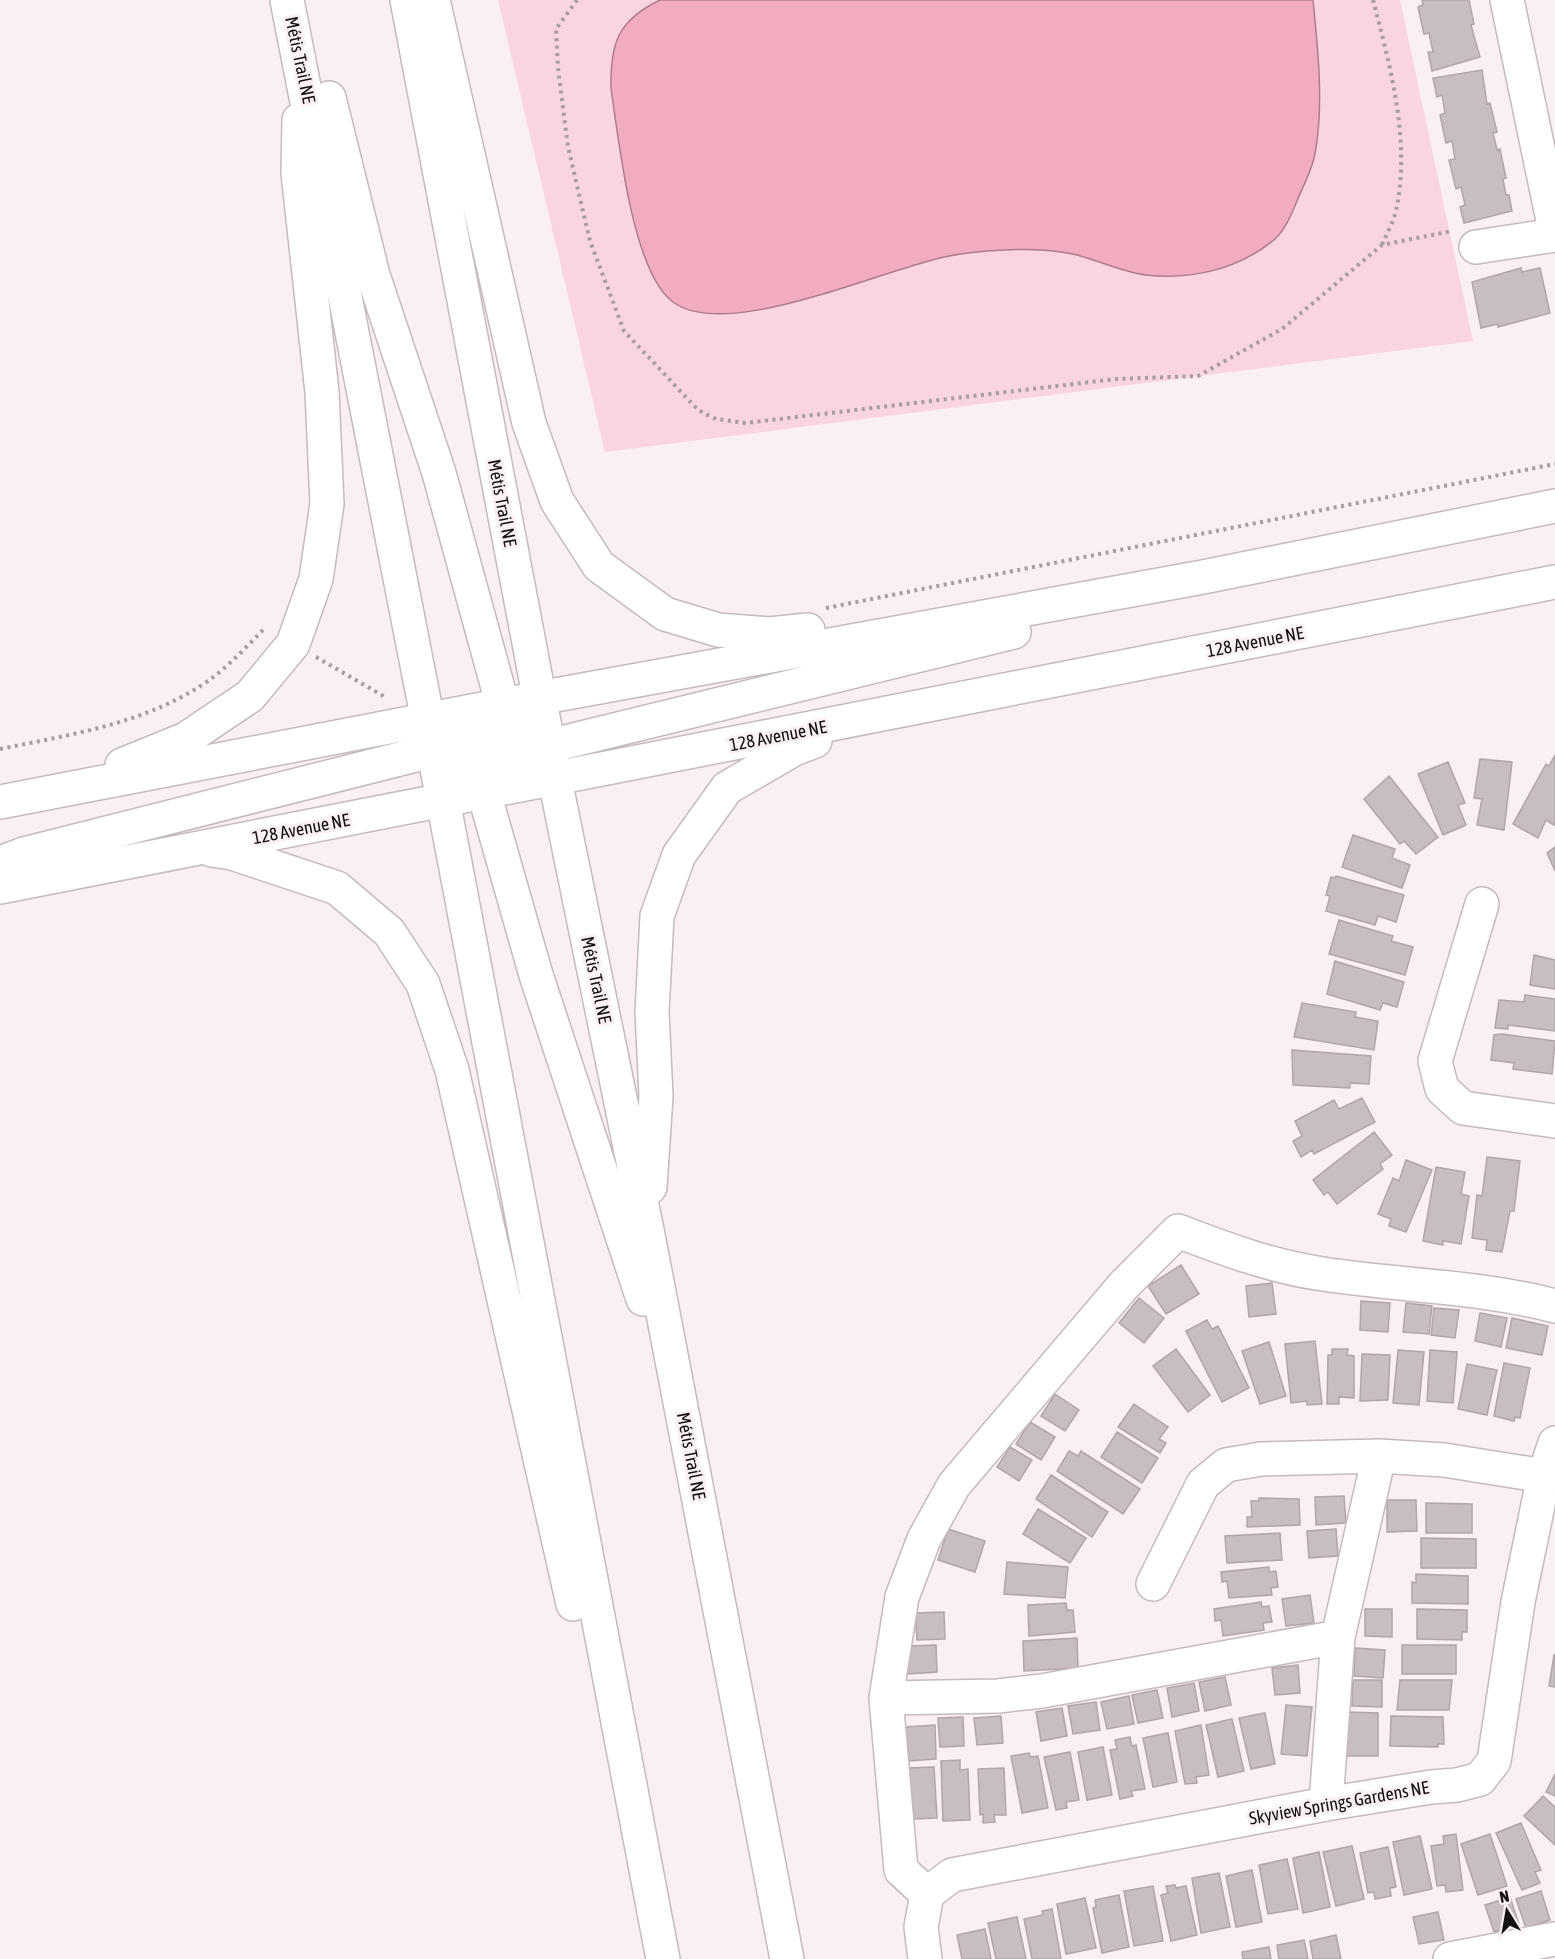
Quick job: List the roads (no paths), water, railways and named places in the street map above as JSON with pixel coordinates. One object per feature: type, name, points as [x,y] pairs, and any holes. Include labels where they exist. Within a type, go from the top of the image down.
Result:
[{"type":"main road","name":"Métis Trail NE","points":[[287,0],[439,739],[442,801],[663,1959]]},
{"type":"main road","points":[[305,0],[373,275],[439,473],[506,714],[537,750],[555,780]]},
{"type":"main road","name":"Métis Trail NE","points":[[407,0],[539,698],[537,750]]},
{"type":"main road","points":[[433,0],[529,423],[557,501],[599,566],[665,614],[717,630],[770,634],[897,620],[1105,586],[1203,577]]},
{"type":"main road","points":[[1466,239],[1555,232],[1542,102],[1507,0]]},
{"type":"main road","points":[[84,786],[129,761],[186,739],[250,696],[293,644],[316,579],[327,504],[322,392],[298,173],[297,128],[305,83]]},
{"type":"main road","points":[[0,863],[24,854],[439,739],[506,714],[539,698],[1203,577],[1555,506]]},
{"type":"main road","points":[[478,784],[537,750],[1099,612],[1203,577]]},
{"type":"main road","name":"128 Avenue NE","points":[[0,887],[442,801],[478,784],[555,780],[1555,582]]},
{"type":"main road","points":[[647,1230],[656,1096],[652,1012],[657,916],[681,848],[727,788],[794,749],[873,717]]},
{"type":"main road","points":[[439,739],[478,784],[536,975],[685,1429]]},
{"type":"main road","points":[[0,802],[84,786],[439,739]]},
{"type":"main road","name":"Métis Trail NE","points":[[555,780],[647,1230],[787,1959]]},
{"type":"main road","points":[[200,848],[232,853],[337,888],[389,932],[423,984],[452,1070],[602,1732],[634,1812]]},
{"type":"main road","points":[[1482,904],[1435,1061],[1442,1089],[1463,1108],[1555,1121]]},
{"type":"main road","points":[[925,1959],[921,1927],[927,1894],[901,1870],[886,1698],[903,1597],[924,1539],[954,1485],[1125,1285],[1178,1231],[1239,1254],[1322,1274],[1427,1284],[1522,1297],[1555,1306]]},
{"type":"main road","name":"Skyview Springs Gardens NE","points":[[927,1894],[952,1875],[1326,1804],[1431,1786],[1457,1785],[1480,1779],[1494,1761],[1518,1602],[1545,1476],[1555,1443]]},
{"type":"main road","points":[[1152,1584],[1203,1484],[1226,1465],[1261,1458],[1379,1456],[1444,1460],[1545,1476]]},
{"type":"main road","points":[[1326,1804],[1338,1637],[1379,1456]]},
{"type":"main road","points":[[886,1698],[998,1696],[1042,1691],[1338,1637]]},
{"type":"main road","points":[[1450,1959],[1555,1939]]}]
